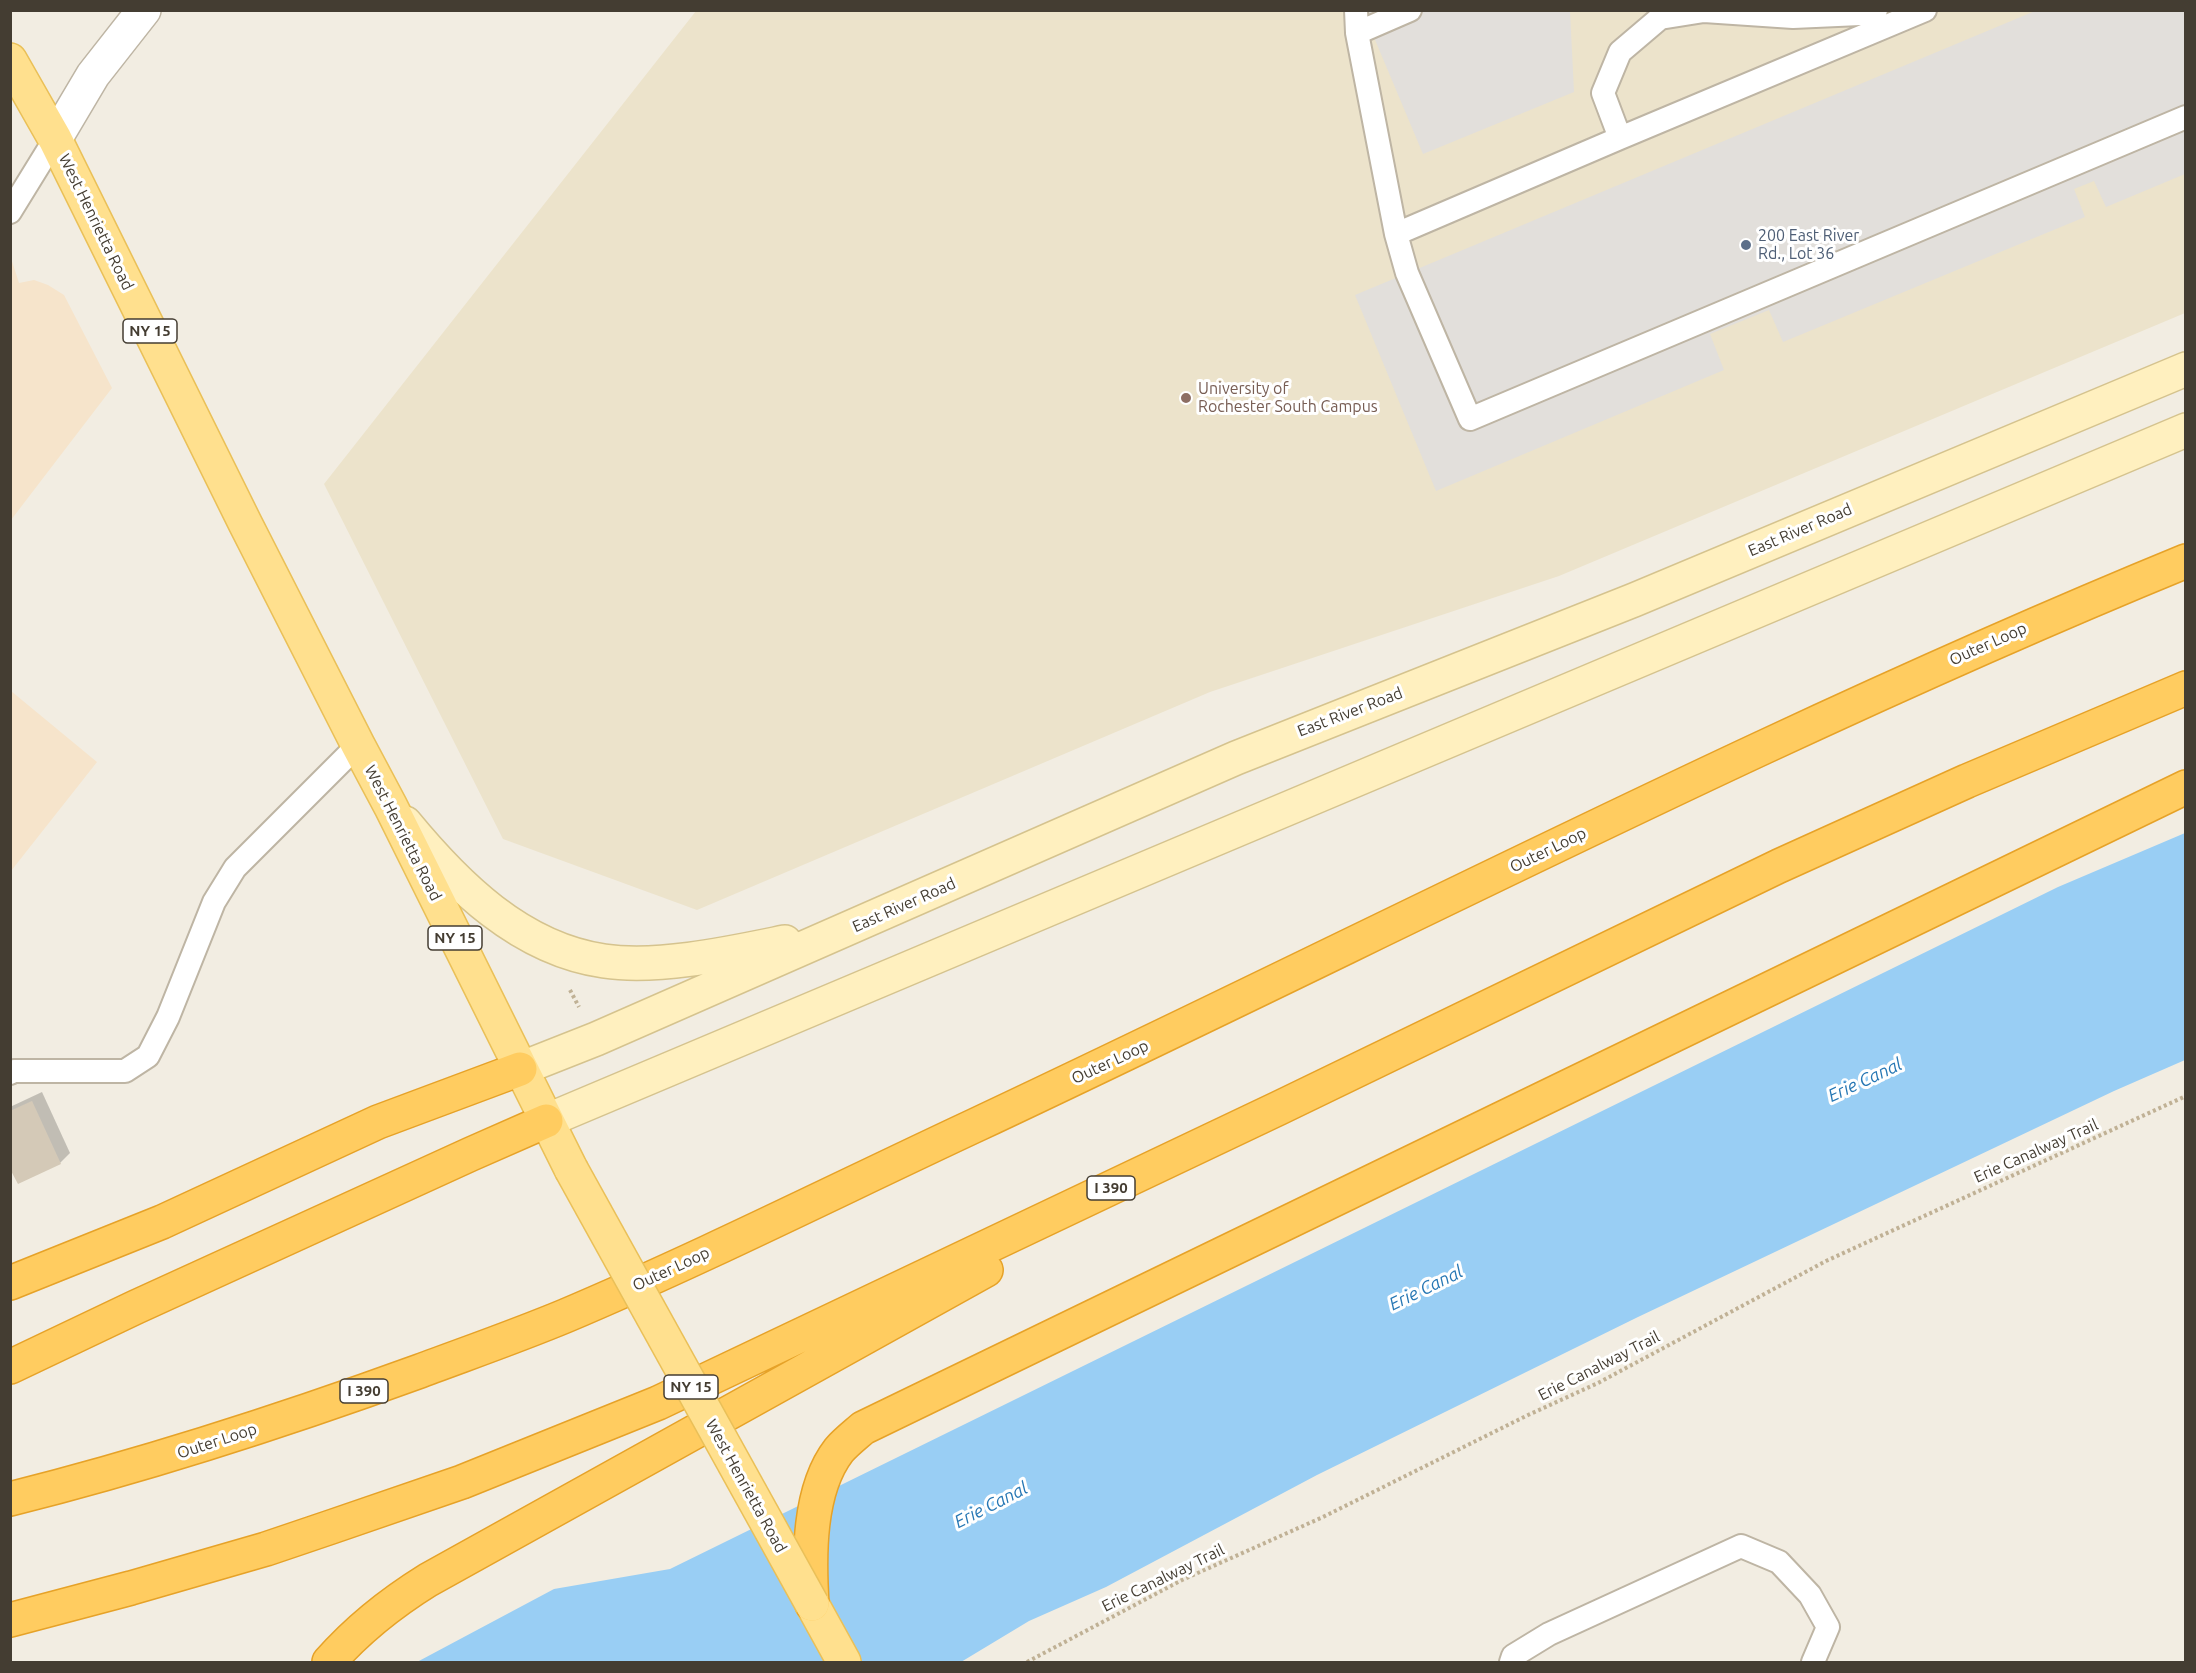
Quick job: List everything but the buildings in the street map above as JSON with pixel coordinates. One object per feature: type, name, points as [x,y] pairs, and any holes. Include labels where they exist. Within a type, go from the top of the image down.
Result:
[{"type":"highway","points":[[2064,612],[2186,550]]},
{"type":"highway","name":"Outer Loop","points":[[10,1499],[164,1457],[297,1415],[503,1340],[616,1294],[1120,1058],[1684,784],[1915,676],[2186,561]]},
{"type":"highway","name":"I 390","points":[[10,1620],[266,1549],[462,1482],[589,1432],[722,1374],[1851,833],[2186,688]]},
{"type":"highway","points":[[812,1605],[810,1552],[817,1503],[829,1466],[838,1451],[863,1428],[2186,787]]},
{"type":"highway","points":[[10,1283],[162,1222],[378,1122],[520,1069]]},
{"type":"highway","points":[[329,1662],[359,1631],[404,1595],[1279,1108]]},
{"type":"highway","points":[[10,1367],[460,1158],[546,1121]]},
{"type":"main road","name":"West Henrietta Road","points":[[10,60],[55,139],[546,1121],[844,1662]]},
{"type":"street","points":[[55,139],[93,75],[144,10]]},
{"type":"street","name":"East River Road","points":[[520,1069],[596,1039],[1236,758],[1603,613],[2186,369]]},
{"type":"street","points":[[546,1121],[2186,430]]},
{"type":"street","points":[[391,807],[435,858],[492,911],[533,938],[575,956],[632,963],[695,957],[797,940],[868,920]]},
{"type":"lane","points":[[1410,10],[1356,22],[1396,234],[1407,273],[1470,419],[2186,117]]},
{"type":"lane","points":[[1620,138],[1603,93],[1620,52],[1660,18],[1704,11],[1793,17],[1860,14],[1876,10]]},
{"type":"lane","points":[[1396,234],[1925,10]]},
{"type":"lane","points":[[10,212],[55,139]]},
{"type":"lane","points":[[10,1073],[14,1071],[125,1071],[148,1056],[168,1017],[214,902],[235,868],[358,746]]},
{"type":"lane","points":[[1511,1662],[1513,1656],[1549,1634],[1741,1546],[1779,1562],[1809,1595],[1828,1627],[1813,1662]]},
{"type":"path","name":"Erie Canalway Trail","points":[[1027,1662],[1182,1580],[1323,1517],[1528,1415],[1598,1383],[1826,1261],[2186,1096]]},
{"type":"shaded area","name":"University of Rochester South Campus","points":[[696,11],[2185,11],[2185,313],[1559,576],[1210,692],[697,910],[503,839],[324,484]]},
{"type":"shaded area","points":[[1369,11],[1570,11],[1574,92],[1423,154],[1373,35]]},
{"type":"shaded area","name":"200 East River Rd., Lot 36","points":[[2035,11],[2185,11],[2185,174],[2106,207],[2094,181],[2074,189],[2085,217],[1783,342],[1769,310],[1710,334],[1724,370],[1436,491],[1355,295]]},
{"type":"shaded area","points":[[10,255],[19,283],[34,280],[64,295],[112,388],[11,520]]},
{"type":"shaded area","points":[[11,691],[97,762],[11,871]]},
{"type":"water","name":"Erie Canal","points":[[2185,833],[2185,1060],[2114,1091],[1638,1317],[1317,1475],[1106,1587],[1029,1621],[961,1662],[417,1662],[554,1589],[670,1569],[2058,887]]},
{"type":"place","name":"200 East River Rd., Lot 36","points":[[1746,245]]},
{"type":"place","name":"University of Rochester South Campus","points":[[1186,398]]}]
